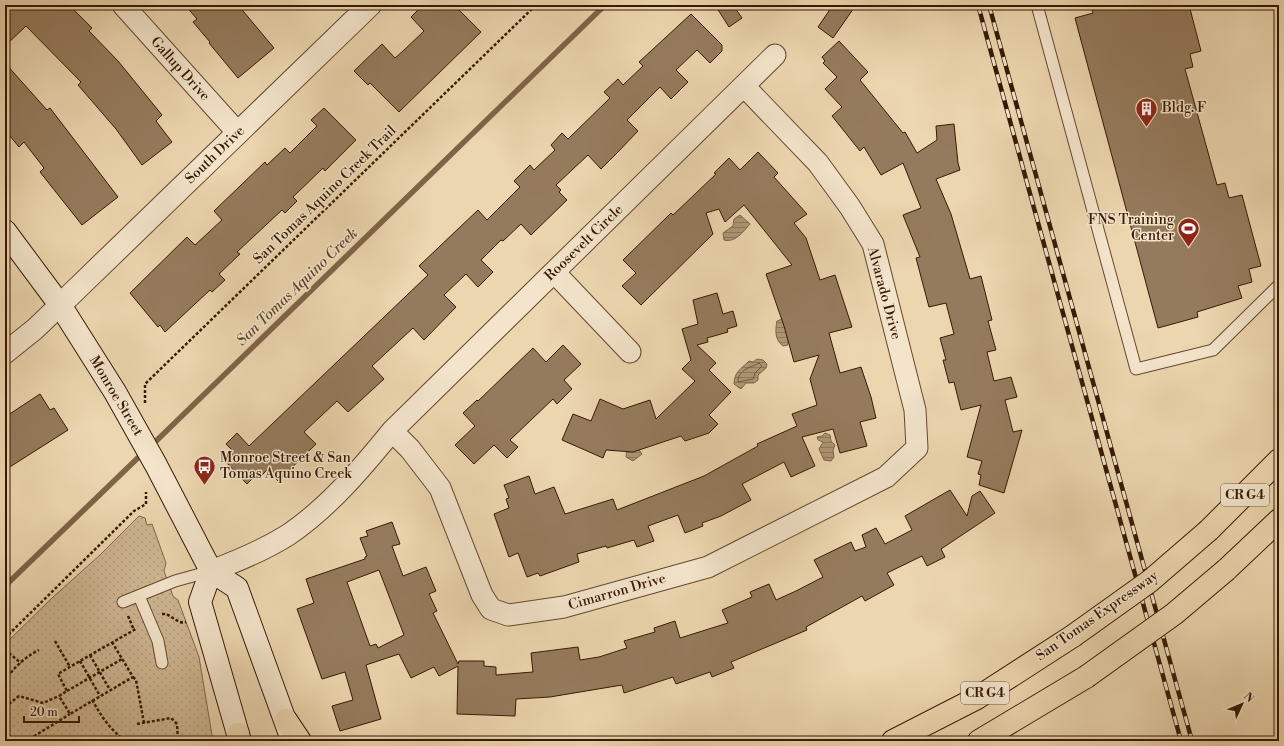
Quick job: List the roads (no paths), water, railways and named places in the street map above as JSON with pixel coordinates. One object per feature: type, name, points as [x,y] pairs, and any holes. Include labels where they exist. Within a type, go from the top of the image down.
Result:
[{"type":"highway","name":"San Tomas Expressway","points":[[893,741],[977,698],[1074,636],[1150,581],[1210,530],[1279,460]]},
{"type":"highway","name":"CR G4","points":[[979,741],[1086,677],[1174,614],[1226,570],[1279,520]]},
{"type":"highway","points":[[286,720],[300,741]]},
{"type":"main road","name":"South Drive","points":[[60,305],[370,5]]},
{"type":"main road","name":"Monroe Street","points":[[5,231],[139,414],[156,465],[211,571],[237,588],[286,720],[292,741]]},
{"type":"main road","points":[[211,571],[200,602],[239,739]]},
{"type":"street","name":"Gallup Drive","points":[[123,5],[238,134]]},
{"type":"street","name":"Roosevelt Circle","points":[[211,571],[245,558],[298,527],[325,504],[370,458],[392,431],[775,55]]},
{"type":"street","name":"Alvarado Drive","points":[[744,86],[818,163],[850,207],[873,244],[915,410],[917,448]]},
{"type":"street","points":[[554,272],[630,352]]},
{"type":"street","points":[[5,353],[35,329],[60,305]]},
{"type":"street","name":"Cimarron Drive","points":[[392,431],[410,449],[440,488],[482,595],[491,609],[508,615],[564,607],[708,567],[886,477],[917,448]]},
{"type":"lane","points":[[1037,5],[1136,369],[1212,350],[1279,285]]},
{"type":"lane","points":[[123,602],[175,581],[211,571]]},
{"type":"lane","points":[[139,596],[158,641],[162,663]]},
{"type":"water","points":[[740,215],[750,224],[742,233],[732,240],[724,240],[723,233],[733,226],[734,219]]},
{"type":"water","points":[[782,319],[788,338],[788,345],[783,346],[778,341],[776,332],[777,321]]},
{"type":"water","points":[[757,359],[763,360],[767,364],[766,368],[758,375],[758,380],[754,383],[746,383],[741,389],[734,384],[735,376],[749,361],[753,362]]},
{"type":"water","points":[[825,433],[830,435],[831,441],[835,445],[833,450],[834,457],[831,461],[824,460],[819,449],[823,442],[818,440],[817,437],[822,436]]},
{"type":"water","points":[[628,435],[642,454],[633,461],[626,457]]},
{"type":"waterway","name":"San Tomas Aquino Creek","points":[[151,446],[605,5]]},
{"type":"waterway","name":"San Tomas Aquino Creek","points":[[5,586],[144,452]]},
{"type":"railway","points":[[978,5],[1181,741]]},
{"type":"railway","points":[[989,5],[1192,741]]},
{"type":"place","name":"Bldg. F","points":[[1146,128]]},
{"type":"place","name":"FNS Training Center","points":[[1189,248]]},
{"type":"place","name":"Monroe Street & San Tomas Aquino Creek","points":[[204,486]]}]
